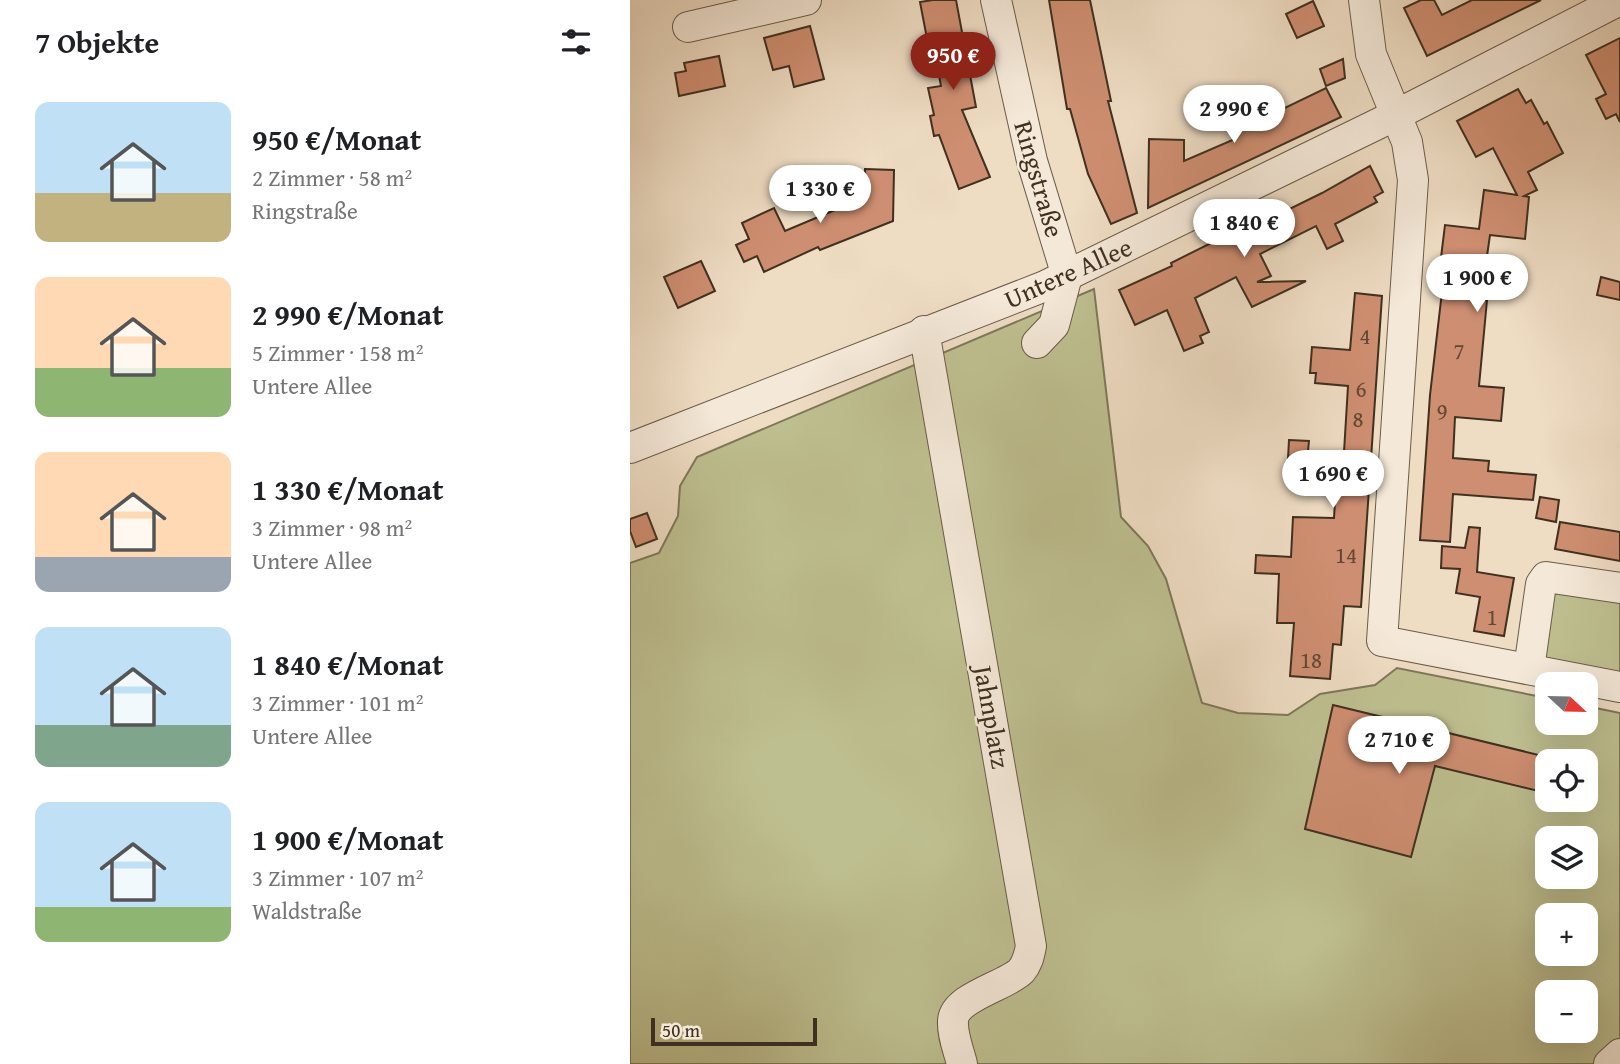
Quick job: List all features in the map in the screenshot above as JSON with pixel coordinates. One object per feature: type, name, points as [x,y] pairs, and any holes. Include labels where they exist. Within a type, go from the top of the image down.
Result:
[{"type":"street","points":[[688,27],[806,0]]},
{"type":"street","name":"Ringstraße","points":[[996,0],[1031,160],[1067,276]]},
{"type":"street","points":[[1364,0],[1371,54],[1407,142],[1413,180],[1382,641],[1620,687]]},
{"type":"street","name":"Untere Allee","points":[[641,444],[1067,276],[1396,115],[1620,0]]},
{"type":"street","points":[[1037,343],[1054,325],[1067,276]]},
{"type":"street","name":"Jahnplatz","points":[[924,331],[1031,946],[1027,964],[1019,974],[962,1005],[954,1013],[953,1023],[962,1064]]},
{"type":"street","points":[[1529,669],[1541,584],[1546,577],[1620,588]]},
{"type":"street","points":[[1609,1064],[1620,1054]]},
{"type":"green space","points":[[1094,289],[1121,517],[1148,546],[1166,579],[1202,703],[1238,713],[1288,715],[1320,694],[1375,685],[1397,668],[1535,696],[1535,735],[1598,735],[1598,708],[1620,713],[1620,1064],[630,1064],[630,563],[659,553],[678,516],[680,486],[697,457]]},
{"type":"green space","points":[[1555,586],[1620,598],[1620,675],[1541,660]]},
{"type":"building","points":[[956,0],[976,107],[962,110],[990,177],[959,189],[939,135],[934,136],[930,116],[934,115],[928,88],[941,86],[934,48],[929,49],[920,2]]},
{"type":"building","points":[[1049,0],[1090,0],[1111,101],[1108,101],[1137,213],[1111,224],[1088,174],[1070,109],[1067,109]]},
{"type":"building","points":[[1421,0],[1434,0],[1442,15],[1472,0],[1541,0],[1427,56],[1404,8]]},
{"type":"building","points":[[1313,1],[1324,26],[1297,38],[1286,14]]},
{"type":"building","points":[[810,26],[824,79],[794,87],[789,66],[773,70],[764,38]]},
{"type":"building","points":[[1620,38],[1620,122],[1616,114],[1606,119],[1596,99],[1606,94],[1586,55]]},
{"type":"building","points":[[719,56],[725,86],[679,96],[675,73],[686,71],[684,63]]},
{"type":"building","points":[[1343,59],[1345,78],[1326,86],[1320,69]]},
{"type":"building","points":[[1326,88],[1341,117],[1148,208],[1149,139],[1184,140],[1184,161],[1235,139],[1223,113],[1245,103],[1254,123]]},
{"type":"building","points":[[1518,89],[1526,103],[1531,100],[1544,124],[1547,122],[1563,153],[1528,172],[1537,190],[1524,196],[1529,197],[1525,239],[1490,235],[1487,256],[1475,255],[1470,298],[1487,300],[1479,386],[1504,388],[1501,421],[1455,417],[1453,458],[1489,461],[1488,471],[1536,475],[1533,500],[1453,494],[1450,542],[1420,540],[1430,395],[1443,283],[1438,282],[1445,225],[1479,229],[1484,190],[1517,195],[1493,148],[1476,157],[1457,121]]},
{"type":"building","points":[[1370,166],[1383,192],[1374,197],[1377,202],[1335,224],[1343,241],[1327,249],[1316,226],[1260,254],[1271,276],[1257,282],[1306,281],[1252,307],[1236,277],[1195,298],[1209,332],[1200,336],[1203,343],[1184,351],[1167,310],[1135,325],[1119,290],[1172,266],[1171,263],[1225,236],[1227,240]]},
{"type":"building","points":[[865,169],[894,170],[893,221],[820,250],[818,247],[764,272],[757,256],[744,262],[736,245],[749,239],[742,223],[774,208],[785,231],[842,207],[865,196]]},
{"type":"building","points":[[701,261],[715,291],[678,308],[664,277]]},
{"type":"building","points":[[1601,277],[1620,282],[1620,300],[1597,295]]},
{"type":"building","points":[[1355,293],[1382,296],[1361,607],[1344,606],[1341,645],[1333,644],[1330,679],[1290,676],[1294,623],[1277,623],[1279,574],[1255,573],[1256,555],[1291,557],[1293,517],[1334,518],[1336,485],[1342,485],[1348,386],[1315,383],[1316,373],[1310,373],[1312,347],[1350,350]]},
{"type":"building","points":[[1289,440],[1309,441],[1307,460],[1288,459]]},
{"type":"building","points":[[1540,497],[1559,500],[1556,522],[1536,518]]},
{"type":"building","points":[[647,513],[657,539],[636,547],[630,531],[630,519]]},
{"type":"building","points":[[1560,522],[1620,532],[1620,561],[1555,549]]},
{"type":"building","points":[[1469,527],[1480,528],[1477,572],[1514,578],[1504,636],[1474,631],[1480,597],[1456,593],[1460,569],[1441,568],[1442,546],[1465,548]]},
{"type":"building","points":[[1333,705],[1535,754],[1535,790],[1435,766],[1411,857],[1305,829]]}]
